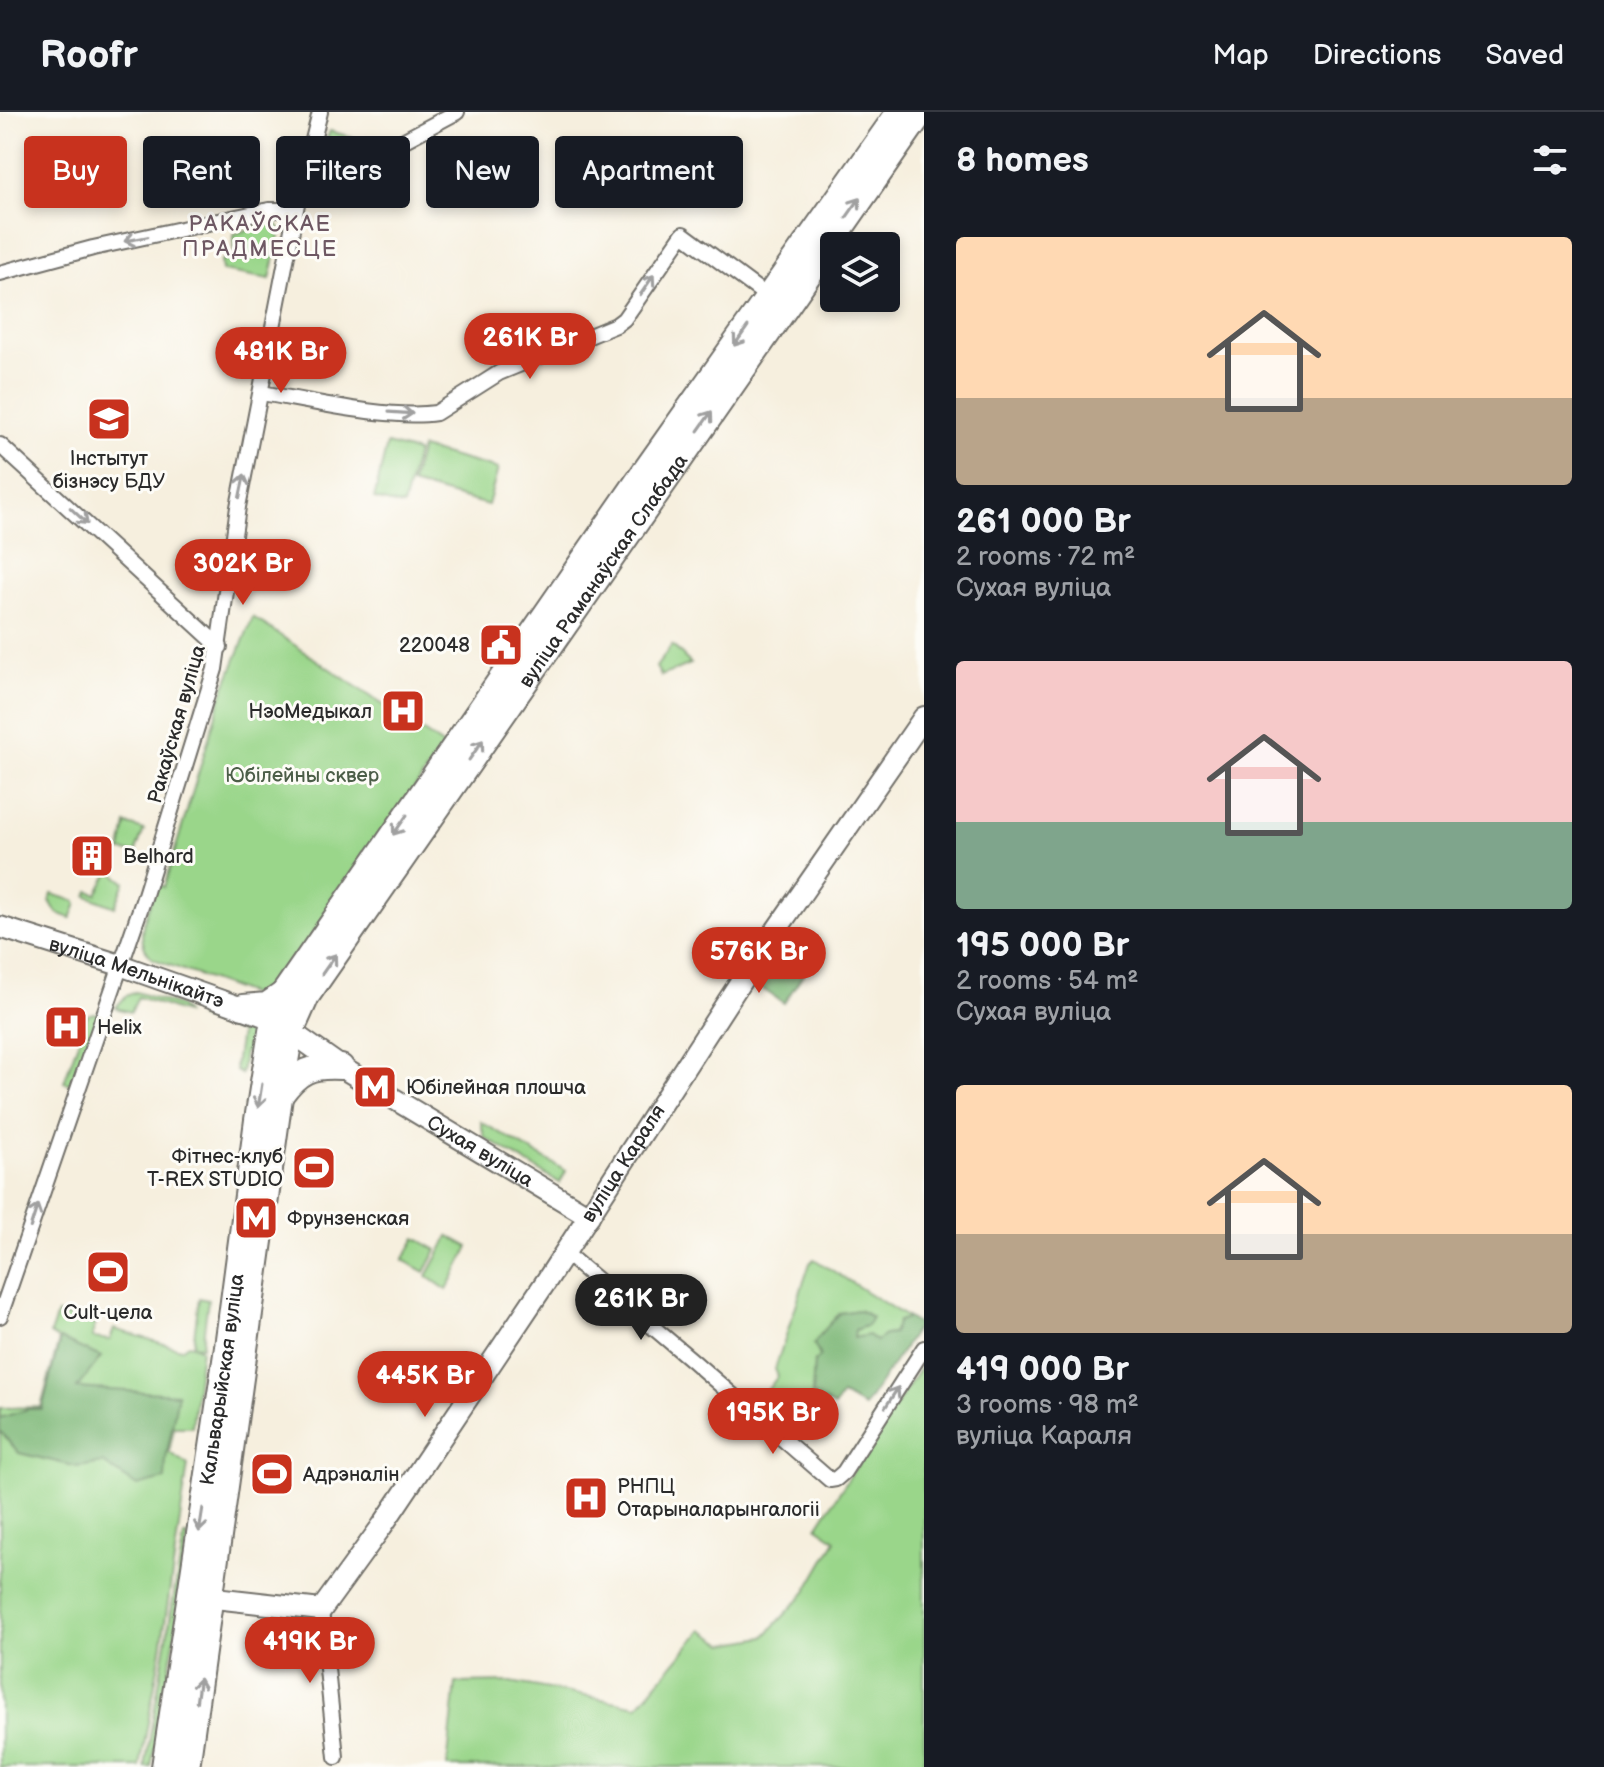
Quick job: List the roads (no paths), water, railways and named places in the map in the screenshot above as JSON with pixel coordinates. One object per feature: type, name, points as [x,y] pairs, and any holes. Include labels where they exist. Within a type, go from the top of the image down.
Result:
[{"type":"main road","name":"вуліца Раманаўская Слабада","points":[[282,1025],[283,994],[899,112]]},
{"type":"main road","name":"вуліца Раманаўская Слабада","points":[[282,1025],[307,996],[922,112]]},
{"type":"main road","name":"вуліца Караля","points":[[321,1610],[382,1526],[565,1253],[741,981],[924,717]]},
{"type":"main road","name":"вуліца Мельнікайтэ","points":[[0,927],[243,1007],[282,1025]]},
{"type":"main road","points":[[243,1007],[261,1007],[283,994]]},
{"type":"main road","name":"Сухая вуліца","points":[[282,1025],[341,1067],[589,1216]]},
{"type":"main road","name":"Кальварыйская вуліца","points":[[164,1767],[200,1596],[280,1097],[282,1025]]},
{"type":"main road","name":"Кальварыйская вуліца","points":[[187,1767],[200,1596],[226,1354],[282,1025]]},
{"type":"main road","points":[[280,1097],[302,1071],[341,1067]]},
{"type":"main road","points":[[200,1596],[321,1610]]},
{"type":"street","name":"Ракаўская вуліца","points":[[314,136],[320,112]]},
{"type":"street","points":[[410,137],[457,112]]},
{"type":"street","name":"Ракаўская вуліца","points":[[0,1316],[174,806],[220,647],[228,563],[296,208]]},
{"type":"street","points":[[0,273],[93,248],[269,210],[285,210],[293,222]]},
{"type":"street","points":[[262,393],[379,412],[436,413],[499,373],[616,325],[624,319],[683,234],[768,297]]},
{"type":"street","points":[[0,445],[220,647]]},
{"type":"street","points":[[565,1253],[830,1480],[844,1472],[924,1348]]},
{"type":"street","points":[[321,1610],[336,1757]]},
{"type":"place","name":"Інстытут бізнэсу БДУ","points":[[109,419]]},
{"type":"place","name":"220048","points":[[501,645]]},
{"type":"place","name":"НэоМедыкал","points":[[403,711]]},
{"type":"place","name":"Belhard","points":[[92,856]]},
{"type":"place","name":"Helix","points":[[66,1027]]},
{"type":"place","name":"Юбілейная плошча","points":[[375,1087]]},
{"type":"place","name":"Фітнес-клуб T-REX STUDIO","points":[[314,1168]]},
{"type":"place","name":"Фрунзенская","points":[[256,1218]]},
{"type":"place","name":"Cult-цела","points":[[108,1272]]},
{"type":"place","name":"Адрэналін","points":[[272,1474]]},
{"type":"place","name":"РНПЦ Отарыналарынгалогіі","points":[[586,1498]]},
{"type":"district","name":"РАКАЎСКАЕ ПРАДМЕСЦЕ","points":[[260,236]]},
{"type":"park label","name":"Юбілейны сквер","points":[[302,775]]}]
